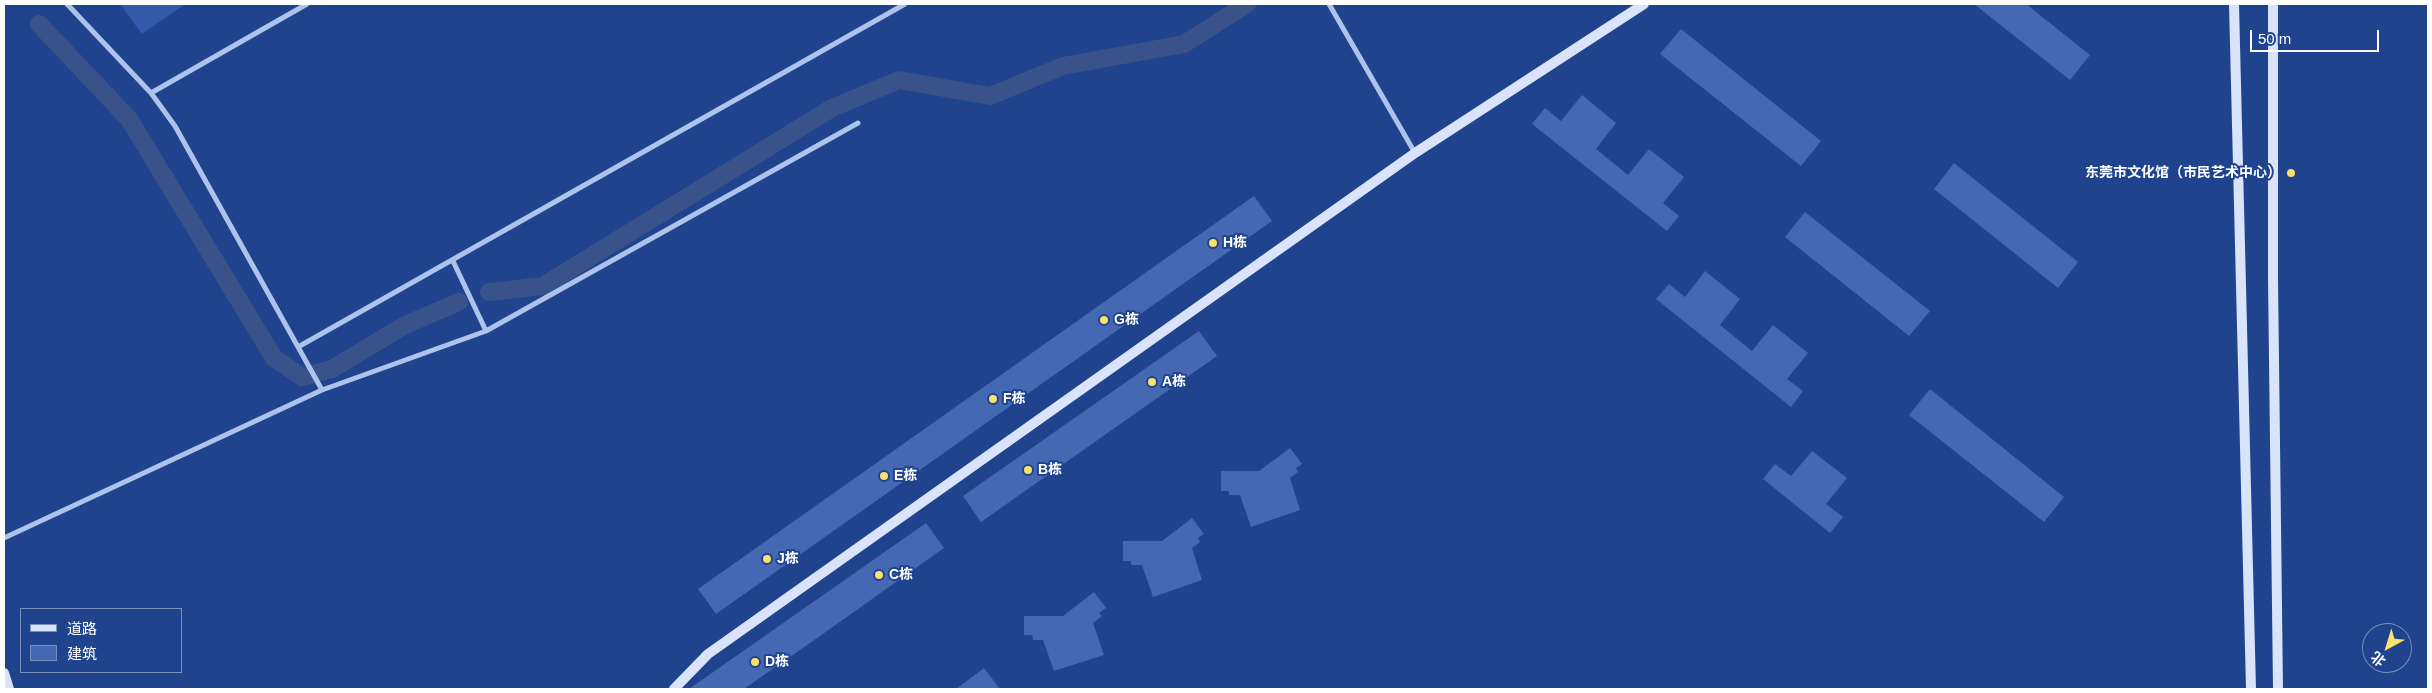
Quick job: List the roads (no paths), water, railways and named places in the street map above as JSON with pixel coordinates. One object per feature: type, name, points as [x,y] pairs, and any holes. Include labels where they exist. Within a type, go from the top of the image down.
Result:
[{"type":"main road","points":[[674,689],[708,654],[1415,153],[1644,4]]},
{"type":"main road","points":[[2234,4],[2252,689]]},
{"type":"main road","points":[[2273,4],[2273,278],[2278,684],[2283,689]]},
{"type":"main road","points":[[4,672],[9,689]]},
{"type":"street","points":[[67,4],[151,93],[175,126],[322,390]]},
{"type":"street","points":[[151,93],[307,4]]},
{"type":"street","points":[[298,347],[905,4]]},
{"type":"street","points":[[1329,4],[1415,153]]},
{"type":"street","points":[[4,538],[322,390],[486,331],[858,123]]},
{"type":"street","points":[[453,260],[486,331]]},
{"type":"waterway","points":[[489,292],[543,286],[832,108],[899,80],[990,96],[1063,66],[1184,44],[1247,4]]},
{"type":"waterway","points":[[39,24],[129,119],[274,358],[302,377],[332,369],[405,325],[459,302]]},
{"type":"place","name":"东莞市文化馆（市民艺术中心）","points":[[2291,173]]},
{"type":"place","name":"H栋","points":[[1213,243]]},
{"type":"place","name":"G栋","points":[[1104,320]]},
{"type":"place","name":"A栋","points":[[1152,382]]},
{"type":"place","name":"F栋","points":[[993,399]]},
{"type":"place","name":"B栋","points":[[1028,470]]},
{"type":"place","name":"E栋","points":[[884,476]]},
{"type":"place","name":"J栋","points":[[767,559]]},
{"type":"place","name":"C栋","points":[[879,575]]},
{"type":"place","name":"D栋","points":[[755,662]]}]
